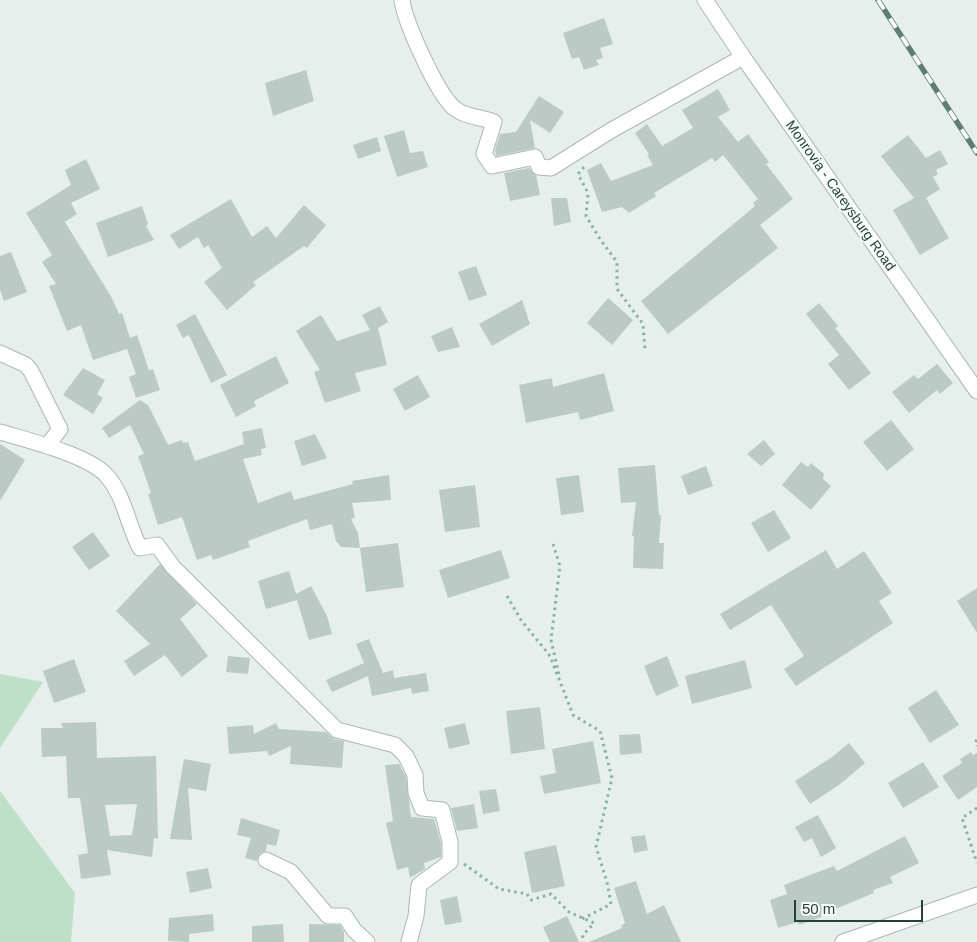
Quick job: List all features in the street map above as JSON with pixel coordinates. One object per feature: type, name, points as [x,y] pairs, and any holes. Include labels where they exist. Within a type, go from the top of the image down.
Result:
[{"type":"street","points":[[402,0],[411,31],[443,94],[454,108],[466,115],[494,122],[484,154],[492,166],[535,156],[539,167],[551,168],[610,131],[743,58]]},
{"type":"street","name":"Monrovia - Careysburg Road","points":[[706,0],[743,58],[977,391]]},
{"type":"street","points":[[0,353],[26,364],[31,371],[60,429],[47,446]]},
{"type":"street","points":[[0,432],[47,446],[95,466],[107,475],[140,548],[157,545],[173,567],[337,730],[396,745],[406,756],[415,775],[416,793],[422,808],[442,810],[450,852],[450,862],[419,885],[416,916],[409,942]]},
{"type":"street","points":[[266,860],[291,872],[328,916],[345,916],[354,930],[367,942]]},
{"type":"street","points":[[843,942],[977,895]]},
{"type":"path","points":[[590,160],[578,174],[588,193],[586,216],[617,262],[617,289],[643,324],[644,350]]},
{"type":"path","points":[[553,544],[560,566],[551,640],[562,685]]},
{"type":"path","points":[[507,596],[521,620],[550,656],[573,715],[600,731],[612,778],[596,847],[608,882],[611,904],[582,919]]},
{"type":"path","points":[[977,740],[975,742],[977,746]]},
{"type":"path","points":[[977,808],[962,818],[977,864]]},
{"type":"path","points":[[461,861],[499,889],[527,894],[531,900],[551,894],[569,912],[594,923],[583,935],[582,942]]},
{"type":"green space","points":[[0,674],[43,682],[0,748]]},
{"type":"green space","points":[[0,791],[75,893],[71,942],[0,942]]},
{"type":"building","points":[[604,18],[613,44],[600,48],[603,58],[596,60],[599,65],[584,70],[579,57],[572,59],[563,33]]},
{"type":"building","points":[[306,70],[314,101],[273,116],[265,83]]},
{"type":"building","points":[[718,89],[730,110],[718,117],[738,142],[748,134],[769,162],[766,164],[793,199],[760,225],[778,248],[668,334],[641,301],[755,206],[753,203],[758,199],[723,155],[715,162],[712,158],[654,193],[656,196],[629,213],[622,207],[602,212],[587,170],[601,163],[611,181],[653,165],[647,155],[649,154],[635,133],[647,124],[662,146],[693,128],[682,110]]},
{"type":"building","points":[[539,96],[564,112],[550,133],[530,120],[535,148],[496,156],[495,150],[500,134],[516,132]]},
{"type":"building","points":[[404,130],[410,153],[423,151],[428,167],[397,177],[384,136]]},
{"type":"building","points":[[908,135],[926,158],[940,150],[948,164],[936,170],[938,174],[933,177],[940,189],[926,198],[949,238],[920,255],[893,210],[914,198],[881,156]]},
{"type":"building","points":[[377,137],[381,151],[358,159],[353,145]]},
{"type":"building","points":[[86,159],[100,189],[71,203],[77,214],[65,222],[112,298],[119,314],[122,313],[130,338],[137,335],[149,370],[153,369],[160,390],[136,398],[129,377],[136,374],[127,349],[93,360],[81,325],[67,331],[49,286],[56,284],[42,262],[52,255],[26,213],[71,185],[65,170]]},
{"type":"building","points":[[529,168],[536,175],[540,195],[510,201],[504,173]]},
{"type":"building","points":[[551,198],[567,198],[571,222],[554,226]]},
{"type":"building","points":[[231,199],[252,237],[267,226],[276,238],[304,205],[326,225],[307,248],[304,246],[253,282],[256,285],[227,310],[204,282],[222,268],[208,245],[204,248],[198,237],[179,249],[170,235]]},
{"type":"building","points":[[142,206],[148,224],[146,226],[154,240],[108,257],[96,223]]},
{"type":"building","points":[[11,252],[27,292],[4,301],[0,290],[0,256]]},
{"type":"building","points":[[476,266],[487,295],[469,301],[458,272]]},
{"type":"building","points":[[608,298],[633,320],[612,345],[587,323]]},
{"type":"building","points":[[522,300],[530,324],[492,346],[479,324]]},
{"type":"building","points":[[819,303],[838,326],[835,328],[871,373],[849,390],[828,364],[839,355],[806,314]]},
{"type":"building","points":[[380,306],[388,322],[378,328],[387,365],[355,373],[361,391],[325,403],[314,372],[320,370],[296,331],[321,315],[337,341],[370,330],[362,315]]},
{"type":"building","points":[[195,314],[227,375],[211,383],[189,335],[183,338],[176,325]]},
{"type":"building","points":[[452,327],[460,347],[438,352],[431,336]]},
{"type":"building","points":[[276,356],[289,383],[254,401],[256,406],[236,417],[220,385]]},
{"type":"building","points":[[937,364],[953,383],[940,394],[937,390],[909,413],[892,392],[914,375],[918,379]]},
{"type":"building","points":[[83,368],[105,380],[97,394],[103,398],[93,414],[63,395]]},
{"type":"building","points":[[604,373],[614,411],[580,420],[578,412],[526,423],[519,385],[552,378],[553,387]]},
{"type":"building","points":[[418,375],[430,397],[405,411],[393,389]]},
{"type":"building","points":[[140,400],[148,405],[168,445],[182,440],[183,443],[188,442],[195,461],[244,444],[242,432],[262,428],[266,448],[261,449],[262,455],[243,459],[258,503],[291,491],[294,500],[353,484],[352,481],[389,475],[391,500],[352,503],[355,518],[351,519],[358,533],[360,548],[341,547],[336,541],[332,524],[310,530],[307,519],[248,541],[250,547],[213,560],[211,555],[197,560],[182,517],[158,525],[148,494],[151,493],[138,456],[144,454],[130,425],[109,438],[102,428]]},
{"type":"building","points":[[891,420],[914,449],[887,471],[863,442]]},
{"type":"building","points":[[315,434],[327,458],[302,466],[294,441]]},
{"type":"building","points":[[764,440],[775,454],[761,466],[747,454]]},
{"type":"building","points":[[0,444],[25,460],[0,501]]},
{"type":"building","points":[[801,462],[808,467],[811,463],[824,474],[823,479],[831,486],[811,510],[782,485]]},
{"type":"building","points":[[655,465],[659,515],[661,515],[659,543],[664,543],[663,569],[633,568],[634,536],[632,536],[636,502],[621,503],[618,468]]},
{"type":"building","points":[[706,466],[713,486],[688,495],[681,476]]},
{"type":"building","points":[[579,475],[584,512],[561,515],[556,478]]},
{"type":"building","points":[[475,485],[480,527],[445,532],[439,490]]},
{"type":"building","points":[[774,510],[791,538],[768,552],[751,523]]},
{"type":"building","points":[[93,532],[110,556],[89,570],[72,547]]},
{"type":"building","points":[[398,543],[404,587],[366,592],[360,548]]},
{"type":"building","points":[[501,550],[510,578],[448,598],[439,570]]},
{"type":"building","points":[[826,550],[837,569],[864,551],[892,593],[879,601],[893,623],[796,686],[784,669],[804,656],[771,605],[730,630],[720,614]]},
{"type":"building","points":[[160,564],[197,604],[180,619],[208,656],[182,677],[165,655],[134,676],[124,661],[150,644],[116,611]]},
{"type":"building","points":[[289,571],[296,594],[311,586],[327,616],[332,634],[309,640],[297,600],[266,609],[258,581]]},
{"type":"building","points":[[977,588],[977,633],[957,601]]},
{"type":"building","points":[[369,639],[383,673],[393,670],[394,678],[426,673],[429,691],[412,694],[411,688],[372,696],[368,676],[332,692],[326,680],[364,663],[356,644]]},
{"type":"building","points":[[228,656],[250,658],[248,674],[226,672]]},
{"type":"building","points":[[667,656],[679,686],[656,696],[644,666]]},
{"type":"building","points":[[74,659],[86,692],[54,703],[43,671]]},
{"type":"building","points":[[745,660],[752,688],[692,704],[685,676]]},
{"type":"building","points":[[936,690],[959,725],[930,743],[908,708]]},
{"type":"building","points":[[540,707],[545,749],[511,754],[506,711]]},
{"type":"building","points":[[96,722],[97,758],[156,756],[158,839],[154,838],[152,857],[107,850],[111,875],[81,879],[78,855],[88,853],[80,798],[68,798],[66,756],[42,757],[41,728],[63,728],[61,723]],"holes":[[[137,804],[132,835],[110,836],[105,805]]]},
{"type":"building","points":[[276,723],[279,729],[326,732],[334,739],[344,741],[342,768],[290,764],[291,746],[269,756],[267,751],[229,754],[227,727],[253,725],[254,734]]},
{"type":"building","points":[[465,723],[470,744],[449,749],[444,728]]},
{"type":"building","points":[[640,734],[642,753],[620,755],[619,735]]},
{"type":"building","points":[[593,741],[601,783],[544,794],[540,776],[556,773],[552,749]]},
{"type":"building","points":[[849,743],[865,763],[839,785],[810,804],[795,781],[832,757]]},
{"type":"building","points":[[971,752],[973,755],[977,753],[977,787],[958,800],[942,776],[962,763],[960,759]]},
{"type":"building","points":[[184,759],[211,764],[206,791],[188,788],[192,840],[170,839]]},
{"type":"building","points":[[923,762],[939,787],[903,808],[888,783]]},
{"type":"building","points":[[399,764],[406,777],[411,817],[434,819],[441,843],[441,857],[424,863],[425,869],[410,878],[408,867],[397,870],[386,823],[393,821],[385,765]]},
{"type":"building","points":[[496,789],[500,811],[483,814],[479,791]]},
{"type":"building","points":[[474,804],[478,828],[457,831],[451,808]]},
{"type":"building","points":[[818,815],[836,848],[821,857],[812,838],[804,842],[795,827]]},
{"type":"building","points":[[241,818],[280,830],[276,846],[267,844],[266,851],[260,853],[257,861],[245,858],[251,838],[237,835]]},
{"type":"building","points":[[645,835],[648,850],[634,853],[631,837]]},
{"type":"building","points":[[905,836],[919,863],[890,877],[893,883],[873,890],[874,893],[821,915],[822,917],[799,925],[798,922],[778,928],[770,900],[787,894],[784,885],[834,866],[837,871]]},
{"type":"building","points":[[556,845],[565,886],[532,893],[524,852]]},
{"type":"building","points":[[208,868],[212,888],[190,893],[186,872]]},
{"type":"building","points":[[636,881],[647,914],[664,905],[681,942],[589,942],[622,928],[621,926],[625,923],[614,888]]},
{"type":"building","points":[[457,896],[462,922],[445,925],[440,900]]},
{"type":"building","points":[[213,914],[214,931],[189,934],[189,942],[168,941],[169,918]]},
{"type":"building","points":[[567,916],[579,942],[550,942],[543,927]]},
{"type":"building","points":[[283,924],[284,942],[252,942],[252,926]]},
{"type":"building","points":[[309,924],[340,925],[344,932],[344,942],[309,942]]},
{"type":"railway","points":[[878,0],[977,153]]}]
